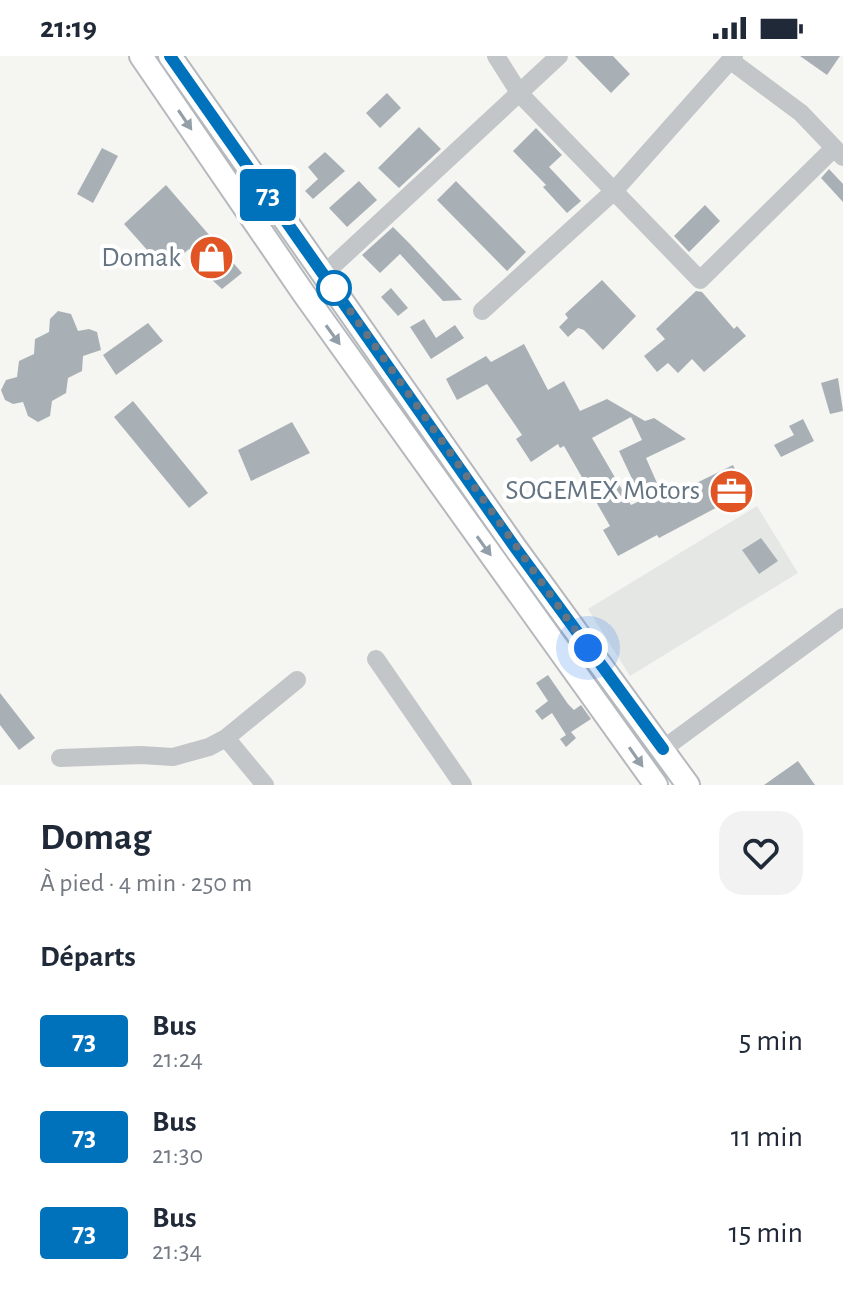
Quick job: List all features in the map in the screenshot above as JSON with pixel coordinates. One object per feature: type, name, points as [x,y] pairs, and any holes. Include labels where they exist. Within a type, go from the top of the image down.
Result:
[{"type":"main road","points":[[141,56],[304,294],[656,785]]},
{"type":"main road","points":[[170,56],[514,546],[688,785]]},
{"type":"street","points":[[482,311],[614,191],[733,58],[801,113],[838,152],[700,280],[614,191],[520,94],[496,56]]},
{"type":"street","points":[[324,274],[559,56]]},
{"type":"street","points":[[663,749],[843,617]]},
{"type":"street","points":[[376,659],[463,785]]},
{"type":"street","points":[[60,758],[173,757],[209,747],[226,738],[297,680]]},
{"type":"street","points":[[226,738],[265,785]]},
{"type":"shaded area","points":[[757,506],[798,573],[630,676],[588,609]]},
{"type":"building","points":[[575,56],[613,56],[630,74],[611,93]]},
{"type":"building","points":[[800,56],[840,56],[827,75]]},
{"type":"building","points":[[387,93],[401,108],[380,128],[366,113]]},
{"type":"building","points":[[419,127],[441,149],[399,188],[378,168]]},
{"type":"building","points":[[536,128],[562,155],[549,167],[581,201],[567,213],[543,187],[546,185],[513,151]]},
{"type":"building","points":[[102,148],[118,156],[93,203],[77,194]]},
{"type":"building","points":[[325,152],[345,171],[313,199],[305,191],[318,179],[308,167]]},
{"type":"building","points":[[829,169],[843,184],[843,202],[821,178]]},
{"type":"building","points":[[359,181],[377,200],[347,227],[329,208]]},
{"type":"building","points":[[456,181],[526,252],[507,271],[437,200]]},
{"type":"building","points":[[166,185],[242,273],[222,289],[200,269],[204,266],[189,249],[165,270],[124,224]]},
{"type":"building","points":[[705,205],[720,221],[689,252],[674,236]]},
{"type":"building","points":[[393,227],[462,300],[443,301],[400,254],[380,273],[362,255]]},
{"type":"building","points":[[602,280],[636,316],[603,350],[584,330],[578,328],[568,337],[559,327],[568,318],[565,314]]},
{"type":"building","points":[[391,288],[408,308],[398,316],[381,297]]},
{"type":"building","points":[[696,291],[702,292],[734,329],[737,326],[746,336],[704,372],[692,359],[678,373],[668,363],[657,372],[644,356],[665,339],[656,329]]},
{"type":"building","points":[[58,311],[71,314],[78,331],[89,329],[97,332],[101,350],[83,356],[82,371],[68,378],[66,393],[52,401],[50,416],[38,422],[28,416],[23,402],[13,404],[5,400],[1,390],[6,380],[17,377],[19,361],[34,354],[35,339],[49,332],[50,319]]},
{"type":"building","points":[[424,319],[436,338],[455,325],[464,338],[431,359],[410,327]]},
{"type":"building","points":[[148,323],[163,341],[116,375],[103,355]]},
{"type":"building","points":[[524,344],[548,390],[564,381],[580,411],[607,399],[645,421],[654,418],[686,439],[646,458],[664,499],[733,465],[746,492],[618,556],[603,530],[610,526],[564,446],[560,448],[558,444],[531,462],[516,439],[522,435],[487,384],[457,400],[446,379],[486,356],[491,362]],"holes":[[[631,417],[642,440],[619,451],[642,500],[631,505],[592,438]]]},
{"type":"building","points":[[838,378],[843,411],[830,414],[821,383]]},
{"type":"building","points":[[133,401],[208,493],[189,508],[114,417]]},
{"type":"building","points":[[803,419],[814,441],[781,457],[774,445],[794,435],[789,426]]},
{"type":"building","points":[[292,422],[310,453],[251,481],[238,450]]},
{"type":"building","points":[[761,538],[778,561],[759,574],[742,550]]},
{"type":"building","points":[[548,675],[568,704],[574,710],[581,705],[591,719],[571,732],[576,738],[566,747],[560,739],[566,735],[552,713],[542,720],[535,711],[548,701],[536,683]]},
{"type":"building","points":[[0,693],[35,738],[19,750],[0,725]]},
{"type":"building","points":[[798,761],[815,785],[764,785]]},
{"type":"bus line","name":"73","points":[[170,56],[514,546],[663,749]]},
{"type":"place","name":"Domak","points":[[212,258]]},
{"type":"place","name":"SOGEMEX Motors","points":[[731,491]]},
{"type":"route","points":[[334,288],[588,648]]}]
